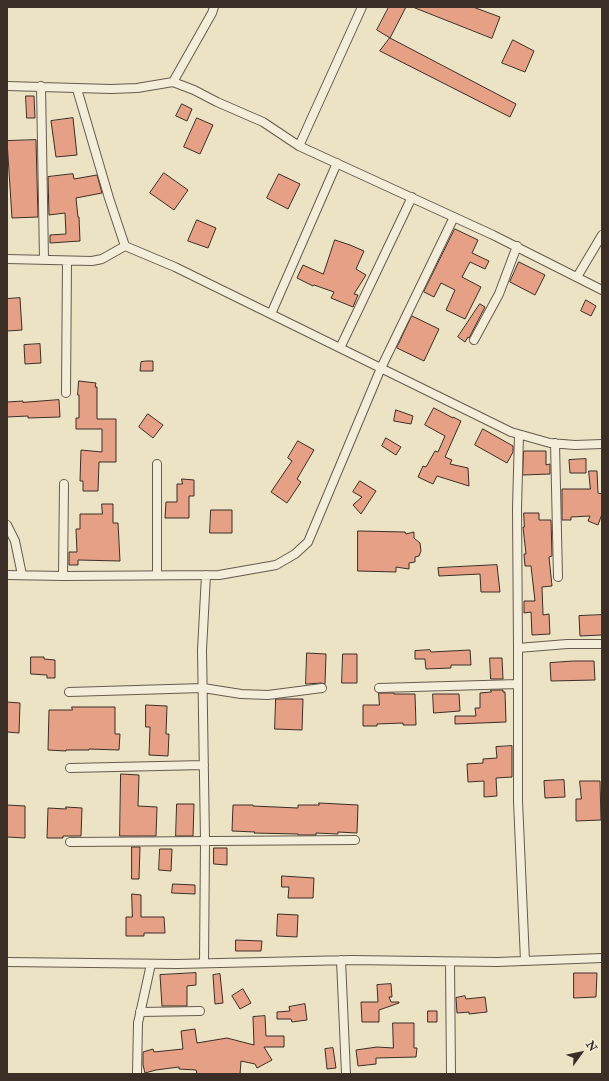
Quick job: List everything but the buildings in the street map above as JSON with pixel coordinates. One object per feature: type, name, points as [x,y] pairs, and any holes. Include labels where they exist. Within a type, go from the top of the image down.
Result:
[{"type":"street","points":[[173,82],[214,7]]},
{"type":"street","points":[[299,146],[362,7]]},
{"type":"street","points":[[7,86],[111,89],[137,88],[173,82],[194,90],[262,122],[299,146],[517,246],[602,290]]},
{"type":"street","points":[[40,86],[44,260]]},
{"type":"street","points":[[77,89],[109,198],[125,246],[175,267],[511,432],[555,443],[602,444]]},
{"type":"street","points":[[271,314],[337,163]]},
{"type":"street","points":[[340,348],[412,197]]},
{"type":"street","points":[[7,575],[218,575],[276,565],[295,554],[308,542],[381,368],[454,217]]},
{"type":"street","points":[[577,277],[602,235]]},
{"type":"street","points":[[7,259],[92,261],[102,259],[125,246]]},
{"type":"street","points":[[474,340],[498,294],[517,246]]},
{"type":"street","points":[[66,394],[67,261]]},
{"type":"street","points":[[520,435],[517,508],[518,801],[525,961]]},
{"type":"street","points":[[555,443],[558,577]]},
{"type":"street","points":[[157,464],[157,575]]},
{"type":"street","points":[[63,576],[64,484]]},
{"type":"street","points":[[7,525],[15,541],[22,575]]},
{"type":"street","points":[[204,963],[205,841],[202,650],[206,575]]},
{"type":"street","points":[[518,648],[567,644],[602,644]]},
{"type":"street","points":[[379,688],[518,684]]},
{"type":"street","points":[[69,692],[203,688],[241,694],[268,695],[322,688]]},
{"type":"street","points":[[70,768],[204,765]]},
{"type":"street","points":[[70,842],[355,840]]},
{"type":"street","points":[[7,962],[151,964],[341,960],[497,962],[602,958]]},
{"type":"street","points":[[341,960],[346,1074]]},
{"type":"street","points":[[450,962],[451,1074]]},
{"type":"street","points":[[137,1074],[138,1023],[151,964]]},
{"type":"street","points":[[140,1012],[200,1011]]}]
